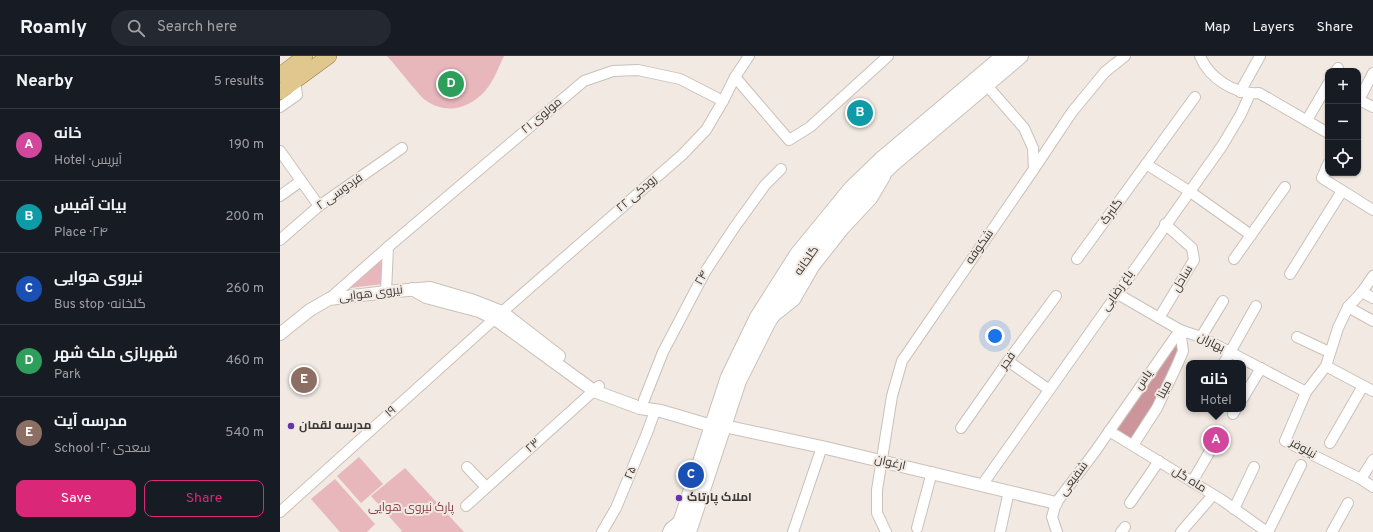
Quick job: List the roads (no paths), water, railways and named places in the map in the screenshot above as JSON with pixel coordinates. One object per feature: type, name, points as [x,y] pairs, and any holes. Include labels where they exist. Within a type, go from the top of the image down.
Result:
[{"type":"main road","points":[[280,75],[305,56]]},
{"type":"main road","points":[[280,92],[329,56]]},
{"type":"main road","name":"گلخانه","points":[[716,424],[768,323],[806,261],[833,226],[891,166],[983,81],[1003,56]]},
{"type":"main road","name":"گلخانه","points":[[689,532],[684,522],[716,424],[728,377],[757,317],[797,254],[851,188],[880,159],[983,81],[1021,56]]},
{"type":"street","name":"رودکی ۲۲","points":[[498,316],[682,155],[706,130],[723,101],[734,77],[750,56]]},
{"type":"street","points":[[734,77],[789,140],[810,127],[888,56]]},
{"type":"street","name":"شکوفه","points":[[886,532],[877,513],[877,490],[892,396],[902,361],[1072,112],[1105,72],[1125,56]]},
{"type":"street","points":[[1200,56],[1204,64],[1215,77],[1240,92],[1250,94],[1259,93],[1325,131]]},
{"type":"street","points":[[1240,92],[1260,56]]},
{"type":"street","name":"مولوی ۲۱","points":[[329,299],[584,80],[612,72],[638,70],[680,79],[723,101]]},
{"type":"street","points":[[1373,73],[1359,100],[1373,107]]},
{"type":"street","points":[[280,107],[297,95],[295,81]]},
{"type":"street","points":[[983,81],[1024,128],[1033,148],[1034,168]]},
{"type":"street","points":[[1307,120],[1325,89]]},
{"type":"street","name":"باغ رضایی","points":[[982,485],[1048,389],[1222,146],[1241,114],[1250,94]]},
{"type":"street","name":"گلبرگ","points":[[1077,259],[1195,97]]},
{"type":"street","name":"فردوسی ۲","points":[[280,240],[319,206],[402,148]]},
{"type":"street","points":[[280,151],[319,206]]},
{"type":"street","points":[[1146,164],[1189,191],[1251,234]]},
{"type":"street","name":"۲۴","points":[[642,404],[663,352],[705,272],[765,185],[781,169]]},
{"type":"street","points":[[1325,171],[1322,178],[1373,210]]},
{"type":"street","points":[[280,196],[301,181]]},
{"type":"street","points":[[1234,259],[1285,187]]},
{"type":"street","points":[[1290,274],[1342,191]]},
{"type":"street","name":"ساحل","points":[[1159,318],[1194,260],[1192,248],[1165,224]]},
{"type":"street","points":[[386,292],[388,247]]},
{"type":"street","points":[[1373,276],[1362,292],[1348,307],[1329,352],[1326,366],[1373,392]]},
{"type":"street","name":"نیروی هوایی","points":[[329,299],[430,288],[474,301],[498,316],[597,388],[642,404],[716,424]]},
{"type":"street","points":[[1362,292],[1373,298]]},
{"type":"street","name":"بهاران","points":[[1116,293],[1180,330],[1201,337],[1246,360]]},
{"type":"street","name":"فجر","points":[[961,428],[1056,296]]},
{"type":"street","points":[[280,334],[310,310],[329,299]]},
{"type":"street","points":[[1201,337],[1223,301]]},
{"type":"street","points":[[1226,360],[1256,306]]},
{"type":"street","points":[[1348,307],[1373,322]]},
{"type":"street","name":"۱۹","points":[[280,512],[498,316]]},
{"type":"street","name":"یاس","points":[[1109,431],[1180,330]]},
{"type":"street","name":"مینا","points":[[1133,445],[1156,408],[1178,363],[1182,351],[1180,330]]},
{"type":"street","points":[[1297,337],[1329,352]]},
{"type":"street","name":"بهاران","points":[[1246,360],[1306,392]]},
{"type":"street","points":[[1008,361],[1048,389]]},
{"type":"street","name":"نیلوفر","points":[[1326,366],[1306,392],[1285,440],[1361,479],[1373,487]]},
{"type":"street","points":[[1246,393],[1261,368]]},
{"type":"street","points":[[1330,443],[1363,386]]},
{"type":"street","name":"۲۳","points":[[466,506],[597,388]]},
{"type":"street","name":"نیروی هوایی","points":[[642,404],[655,411],[716,424]]},
{"type":"street","name":"۲۵","points":[[602,532],[616,508],[655,411]]},
{"type":"street","name":"ارغوان","points":[[716,424],[932,472],[1056,503]]},
{"type":"street","name":"ماه گل","points":[[1109,431],[1213,494],[1262,531]]},
{"type":"street","name":"شفیعی","points":[[1057,532],[1052,517],[1056,503],[1109,431]]},
{"type":"street","points":[[1192,482],[1221,432]]},
{"type":"street","points":[[793,532],[822,447]]},
{"type":"street","points":[[1361,479],[1373,460]]},
{"type":"street","points":[[1130,503],[1159,461]]},
{"type":"street","points":[[1262,531],[1301,465]]},
{"type":"street","points":[[467,467],[486,488]]},
{"type":"street","points":[[1234,509],[1254,467]]},
{"type":"street","points":[[916,528],[932,472]]},
{"type":"street","points":[[1000,532],[1009,491]]},
{"type":"street","points":[[1181,532],[1213,494]]},
{"type":"street","points":[[1332,532],[1348,503]]},
{"type":"street","points":[[668,532],[670,528],[684,522],[696,532]]},
{"type":"place","name":"شهربازی ملک شهر","points":[[451,84]]},
{"type":"place","name":"بیات آفیس","points":[[860,113]]},
{"type":"place","name":"مدرسه آیت","points":[[304,380]]},
{"type":"place","name":"مدرسه لقمان","points":[[291,426]]},
{"type":"place","name":"خانه","points":[[1216,440]]},
{"type":"place","name":"نیروی هوایی","points":[[691,475]]},
{"type":"place","name":"املاک پارتاک","points":[[679,498]]},
{"type":"park label","name":"پارک نیروی هوایی","points":[[411,508]]}]
